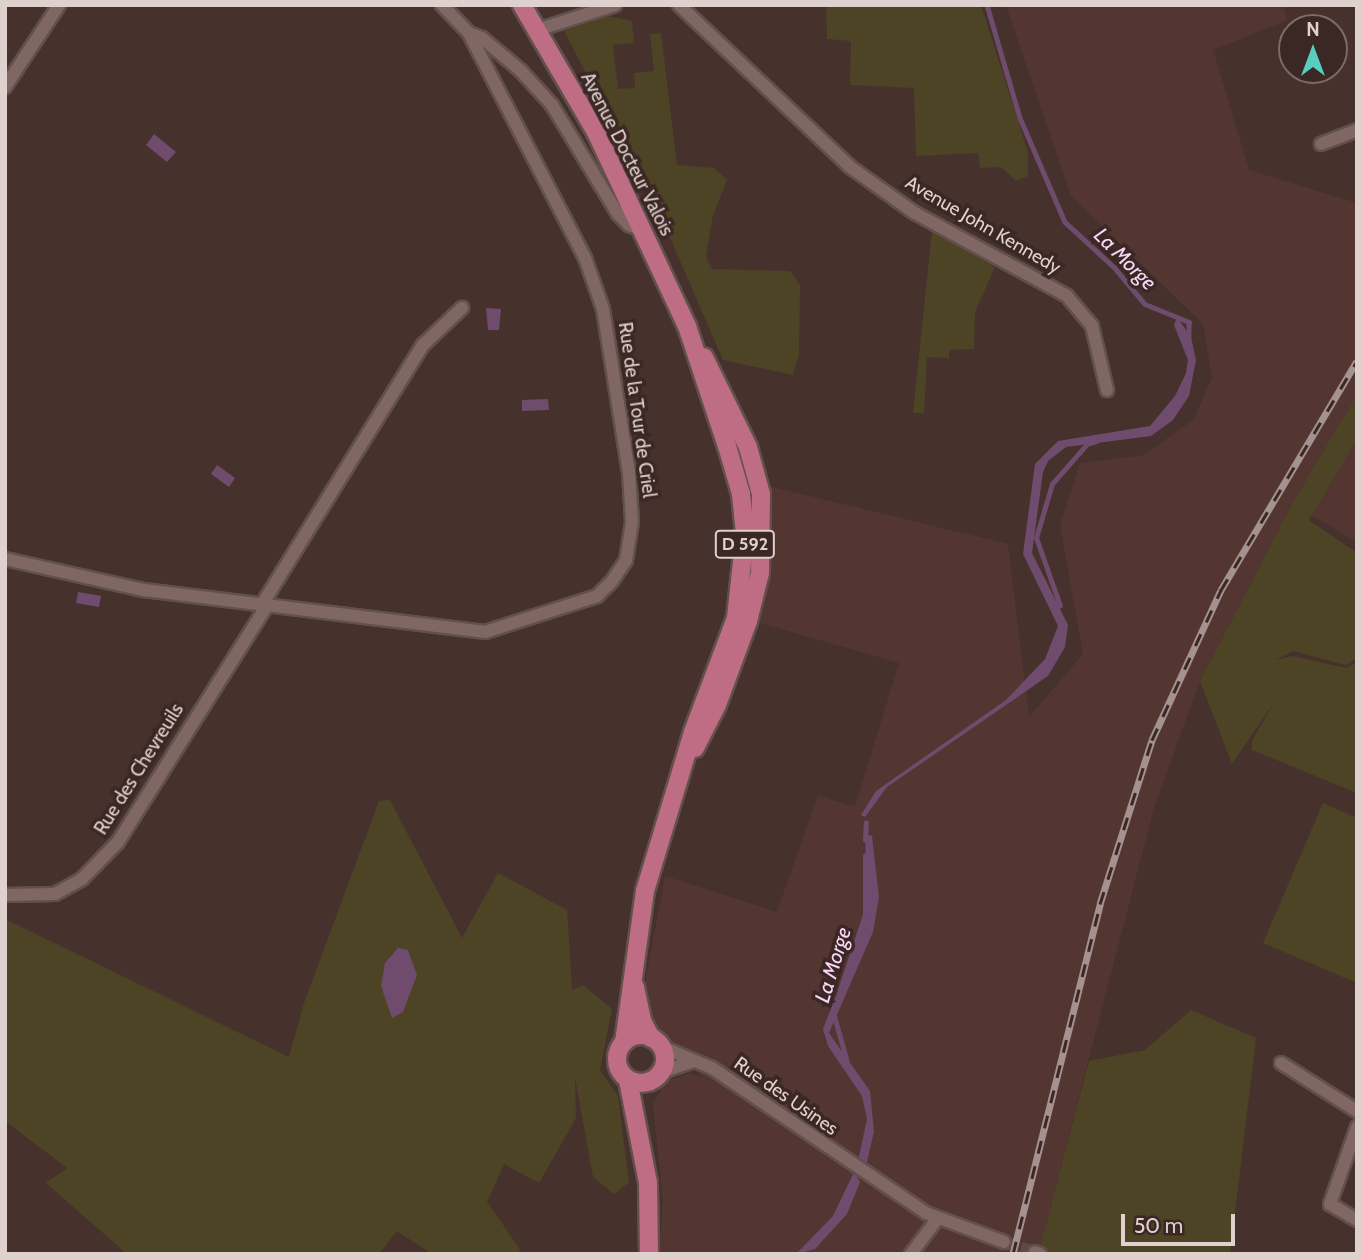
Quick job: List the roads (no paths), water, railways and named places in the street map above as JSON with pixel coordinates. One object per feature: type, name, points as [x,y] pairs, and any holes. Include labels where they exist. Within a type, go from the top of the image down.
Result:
[{"type":"main road","name":"Avenue Docteur Valois","points":[[522,5],[596,132],[687,326],[726,397],[748,447],[761,494],[760,573],[748,621],[710,725],[686,761],[645,891],[624,1042]]},
{"type":"main road","name":"Avenue Docteur Valois","points":[[633,973],[642,1021],[657,1042]]},
{"type":"main road","points":[[643,1150],[628,1080],[616,1059],[624,1042],[637,1035],[657,1042],[658,1076],[646,1104],[643,1150],[649,1254]]},
{"type":"main road","points":[[628,1080],[658,1076]]},
{"type":"street","points":[[5,87],[59,5]]},
{"type":"street","points":[[443,5],[469,33],[482,38],[521,71],[552,105],[618,214],[629,225],[644,230]]},
{"type":"street","points":[[537,30],[615,5]]},
{"type":"street","name":"Avenue John Kennedy","points":[[680,5],[849,166],[915,213],[1067,296],[1092,326],[1107,390]]},
{"type":"street","name":"Rue de la Tour de Criel","points":[[5,559],[144,590],[485,632],[547,608],[597,596],[626,560],[632,523],[629,473],[603,309],[585,258],[469,33]]},
{"type":"street","points":[[1321,144],[1357,130]]},
{"type":"street","points":[[263,606],[423,345],[462,308]]},
{"type":"street","name":"Rue des Chevreuils","points":[[5,895],[55,894],[82,879],[118,842],[263,606]]},
{"type":"street","name":"Rue des Usines","points":[[657,1042],[712,1068],[859,1171],[938,1218],[1004,1242]]},
{"type":"street","points":[[658,1076],[694,1061]]},
{"type":"street","points":[[1281,1063],[1357,1111]]},
{"type":"street","points":[[1357,1127],[1330,1204],[1357,1220]]},
{"type":"street","points":[[911,1254],[938,1218]]},
{"type":"waterway","name":"La Morge","points":[[987,5],[1020,118],[1065,222],[1114,267],[1145,304],[1189,322],[1189,337]]},
{"type":"waterway","name":"La Morge","points":[[1060,606],[1036,538],[1052,484],[1087,444],[1096,441]]},
{"type":"waterway","name":"La Morge","points":[[865,840],[866,823]]},
{"type":"waterway","name":"La Morge","points":[[840,990],[865,915],[865,856]]},
{"type":"waterway","name":"La Morge","points":[[833,1011],[847,1060]]},
{"type":"tunnel","points":[[1004,1242],[1035,1252]]},
{"type":"railway","points":[[1013,1254],[1100,904],[1152,740],[1221,590],[1357,361]]}]
